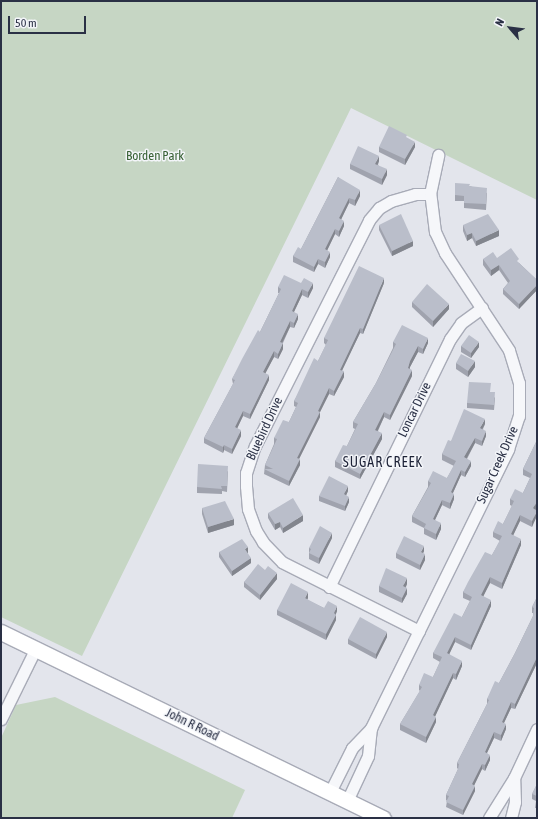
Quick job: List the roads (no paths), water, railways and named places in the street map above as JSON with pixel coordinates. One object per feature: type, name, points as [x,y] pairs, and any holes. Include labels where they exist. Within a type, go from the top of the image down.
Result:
[{"type":"main road","name":"John R Road","points":[[1,632],[382,818]]},
{"type":"street","name":"Sugar Creek Drive","points":[[347,801],[368,756],[372,728],[508,449],[517,424],[521,396],[516,368],[503,337],[482,308],[439,242],[430,194],[438,155]]},
{"type":"street","name":"Bluebird Drive","points":[[419,632],[282,562],[263,542],[251,519],[246,499],[248,466],[255,446],[369,220],[379,208],[391,201],[415,194],[430,194]]},
{"type":"street","name":"Loncar Drive","points":[[329,587],[450,339],[461,323],[482,308]]},
{"type":"street","points":[[1,719],[36,648]]},
{"type":"street","name":"Sugar Creek Drive","points":[[330,792],[352,748],[372,728]]},
{"type":"street","points":[[489,818],[514,778],[537,729]]},
{"type":"street","points":[[511,818],[515,802],[514,778]]},
{"type":"district","name":"SUGAR CREEK","points":[[383,462]]},
{"type":"park label","name":"Borden Park","points":[[155,156]]}]
